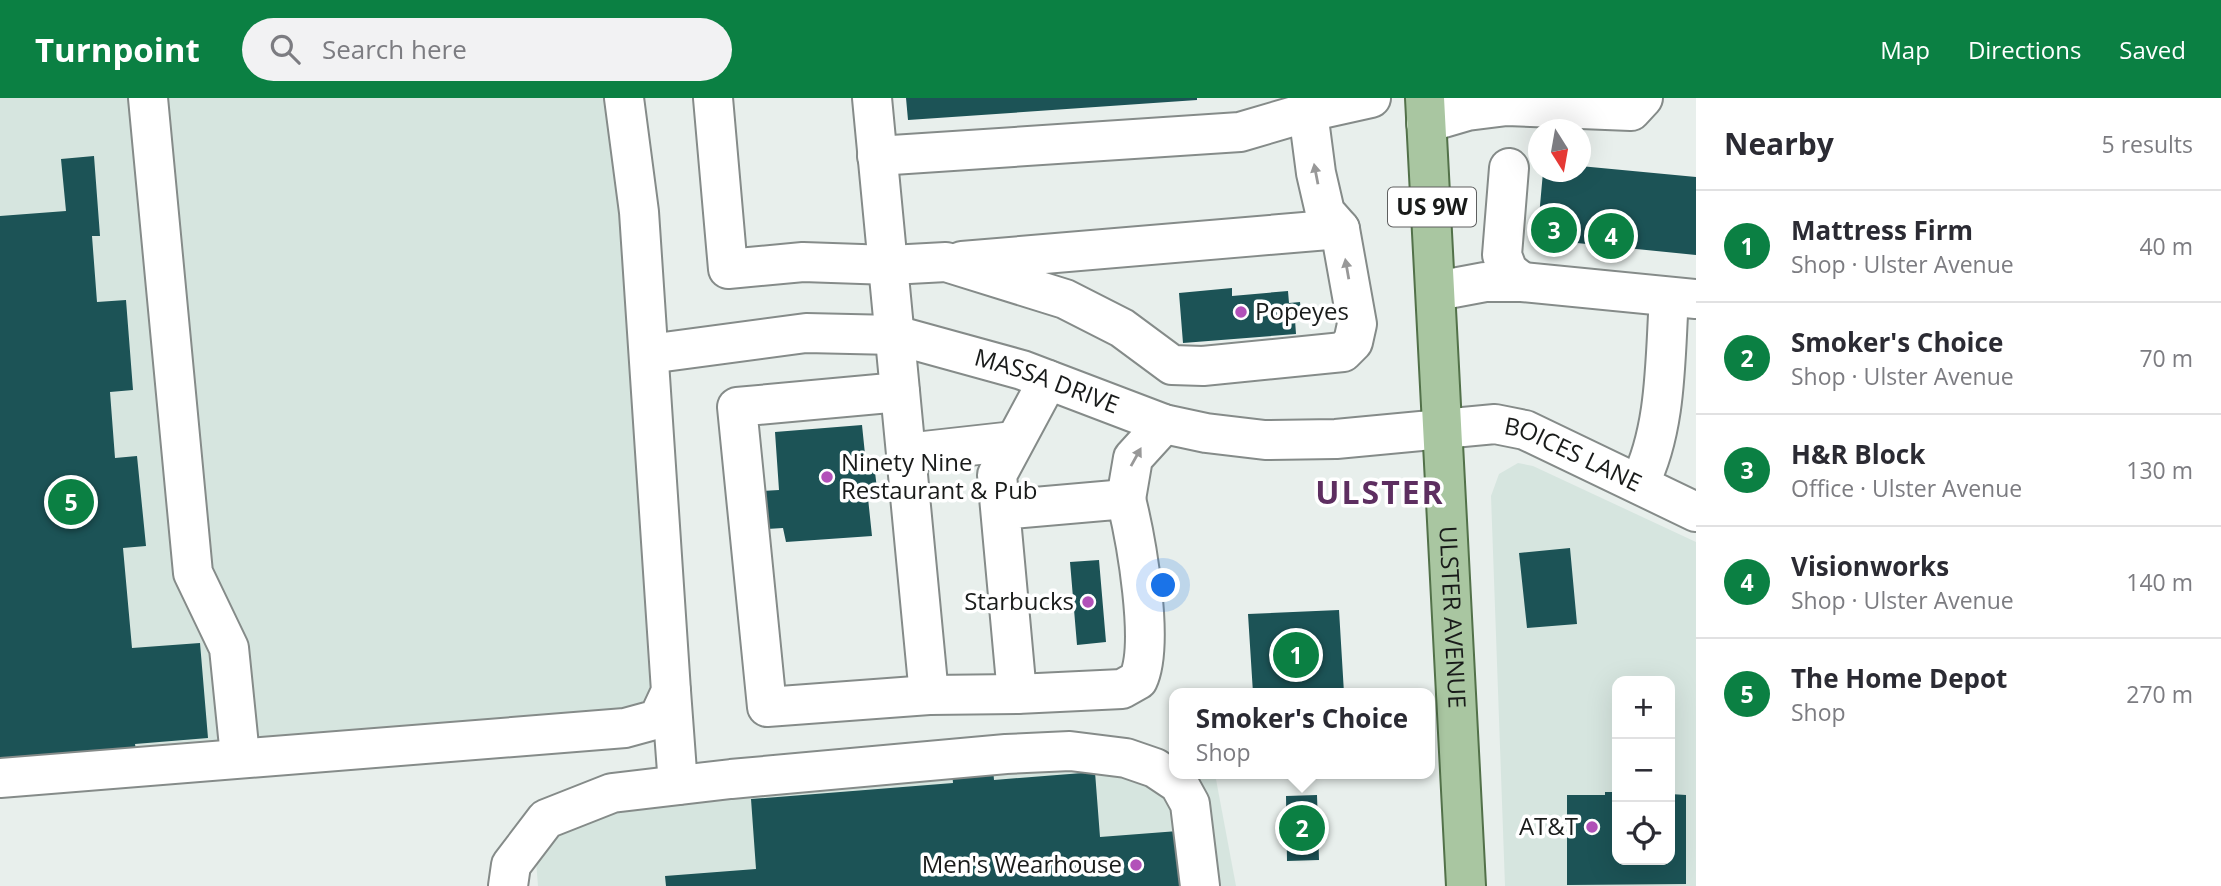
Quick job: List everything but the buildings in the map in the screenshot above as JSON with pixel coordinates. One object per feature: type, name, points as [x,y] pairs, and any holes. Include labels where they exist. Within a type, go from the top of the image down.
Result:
[{"type":"main road","name":"ULSTER AVENUE","points":[[1425,110],[1437,291],[1466,886]]},
{"type":"street","points":[[148,98],[193,573],[229,648],[240,756]]},
{"type":"street","points":[[624,98],[639,212],[678,785]]},
{"type":"street","points":[[713,98],[728,269],[803,262],[890,265],[946,262],[1340,229]]},
{"type":"street","points":[[872,98],[929,695]]},
{"type":"street","points":[[877,156],[1240,132],[1315,105],[1371,98]]},
{"type":"street","points":[[1425,110],[1467,111],[1507,106],[1631,110],[1643,98]]},
{"type":"street","points":[[946,262],[1065,299],[1122,328],[1172,365],[1203,366],[1343,352],[1353,342],[1357,324],[1340,229],[1325,212],[1315,105]]},
{"type":"street","points":[[1508,168],[1502,255],[1508,271],[1522,282]]},
{"type":"street","points":[[1437,291],[1485,282],[1522,282],[1683,298],[1664,374],[1651,460],[1639,484]]},
{"type":"street","name":"MASSA DRIVE","points":[[649,354],[806,333],[895,335],[1048,380],[1164,424],[1265,440],[1335,439],[1442,429]]},
{"type":"street","points":[[1016,685],[997,475],[1048,380]]},
{"type":"street","points":[[900,391],[737,407],[766,708],[1016,685],[1122,689],[1138,680],[1146,657],[1136,536],[1126,499],[1133,458],[1164,424]]},
{"type":"street","name":"BOICES LANE","points":[[1442,429],[1494,424],[1525,430],[1696,512]]},
{"type":"street","points":[[906,453],[1014,441]]},
{"type":"street","points":[[1001,510],[1126,499]]},
{"type":"street","points":[[0,778],[240,756],[625,728],[658,719],[671,691]]},
{"type":"street","points":[[508,886],[512,865],[546,819],[612,793],[1006,754],[1070,751],[1126,758],[1155,768],[1169,777]]},
{"type":"street","points":[[1172,779],[1179,784],[1190,804],[1200,886]]},
{"type":"shaded area","points":[[0,98],[624,98],[658,719],[0,778]]},
{"type":"shaded area","points":[[1518,463],[1533,466],[1696,542],[1696,886],[1505,886],[1491,496],[1499,474]]},
{"type":"shaded area","points":[[1169,754],[1169,779],[1216,779],[1236,886],[538,886],[533,823],[577,800]]},
{"type":"place","name":"H&R Block","points":[[1554,230]]},
{"type":"place","name":"Visionworks","points":[[1611,236]]},
{"type":"place","name":"Popeyes","points":[[1241,312]]},
{"type":"place","name":"Ninety Nine Restaurant & Pub","points":[[827,477]]},
{"type":"place","name":"The Home Depot","points":[[71,502]]},
{"type":"place","name":"Starbucks","points":[[1088,602]]},
{"type":"place","name":"Mattress Firm","points":[[1296,655]]},
{"type":"place","name":"AT&T","points":[[1592,827]]},
{"type":"place","name":"Smoker's Choice","points":[[1302,828]]},
{"type":"place","name":"Men's Wearhouse","points":[[1136,865]]},
{"type":"district","name":"ULSTER","points":[[1380,493]]}]
